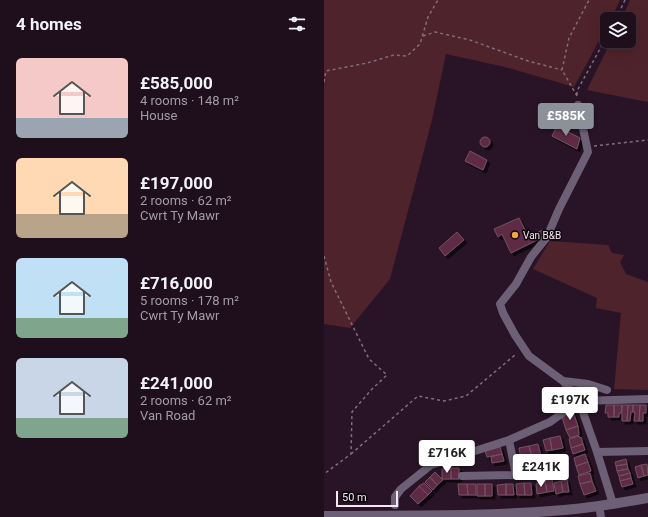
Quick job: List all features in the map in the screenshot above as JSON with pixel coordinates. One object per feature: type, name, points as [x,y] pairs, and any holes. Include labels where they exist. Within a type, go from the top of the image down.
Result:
[{"type":"street","points":[[578,105],[588,152],[558,208],[547,237],[531,257],[516,284],[500,304],[512,330],[529,356],[563,381],[579,401],[613,504]]},
{"type":"street","points":[[563,381],[588,384],[607,390]]},
{"type":"street","points":[[395,505],[395,497],[401,489],[431,465],[509,440],[550,422],[579,401],[648,399]]},
{"type":"street","points":[[509,440],[516,474]]},
{"type":"street","points":[[597,452],[648,451]]},
{"type":"street","points":[[462,476],[516,474],[560,468]]},
{"type":"street","points":[[324,516],[431,516],[564,510],[648,498]]},
{"type":"street","points":[[599,506],[601,517]]},
{"type":"path","points":[[324,82],[326,71],[367,63],[394,55],[407,56],[420,44],[428,17],[438,0]]},
{"type":"path","points":[[577,96],[562,70],[569,38],[589,0]]},
{"type":"path","points":[[619,12],[625,0]]},
{"type":"path","points":[[423,36],[435,32],[470,40],[528,61],[562,70]]},
{"type":"path","points":[[578,105],[577,91],[600,48]]},
{"type":"path","points":[[586,146],[648,140]]},
{"type":"path","points":[[324,256],[331,282],[369,359],[387,375],[372,389],[352,412],[351,454]]},
{"type":"path","points":[[324,474],[351,454],[418,396],[444,401],[466,396],[515,355]]},
{"type":"shaded area","points":[[324,0],[620,0],[614,12],[600,12],[600,39],[574,87],[505,67],[446,54],[432,120],[390,279],[350,328],[324,324]]},
{"type":"shaded area","points":[[630,0],[648,0],[648,102],[587,90],[608,48],[636,48],[636,12],[625,12]]},
{"type":"shaded area","points":[[550,241],[608,245],[612,253],[624,255],[620,262],[626,274],[648,282],[648,390],[614,389],[621,313],[596,308],[597,298],[533,269]]},
{"type":"building","points":[[557,126],[580,138],[577,149],[552,136]]},
{"type":"building","points":[[483,137],[487,137],[489,138],[489,146],[483,147],[480,144],[480,140]]},
{"type":"building","points":[[470,151],[487,160],[483,170],[465,161]]},
{"type":"building","name":"Van B&B","points":[[519,218],[528,236],[543,230],[545,236],[511,253],[502,234],[498,237],[494,229]]},
{"type":"building","points":[[457,232],[464,240],[445,256],[439,248]]},
{"type":"building","points":[[606,405],[614,405],[614,417],[608,417],[608,413],[605,413]]},
{"type":"building","points":[[614,405],[622,405],[619,417],[614,417]]},
{"type":"building","points":[[622,405],[628,405],[627,421],[622,421]]},
{"type":"building","points":[[628,405],[633,405],[633,412],[631,412],[630,421],[627,421]]},
{"type":"building","points":[[633,405],[640,405],[639,421],[634,421],[635,412],[633,412]]},
{"type":"building","points":[[640,405],[646,405],[646,413],[643,413],[643,421],[639,421]]},
{"type":"building","points":[[573,412],[578,426],[566,430],[562,417]]},
{"type":"building","points":[[578,426],[579,435],[570,438],[566,430]]},
{"type":"building","points":[[560,436],[563,448],[552,450],[550,438]]},
{"type":"building","points":[[579,436],[580,438],[581,437],[583,444],[571,448],[569,439]]},
{"type":"building","points":[[550,438],[552,450],[546,451],[543,440]]},
{"type":"building","points":[[538,444],[541,456],[532,457],[529,446]]},
{"type":"building","points":[[583,444],[585,450],[573,454],[571,448]]},
{"type":"building","points":[[529,446],[532,457],[521,459],[519,448]]},
{"type":"building","points":[[500,447],[502,454],[487,457],[485,451]]},
{"type":"building","points":[[502,454],[504,461],[492,463],[491,457]]},
{"type":"building","points":[[585,454],[588,462],[576,466],[574,458]]},
{"type":"building","points":[[626,459],[627,464],[616,466],[615,462]]},
{"type":"building","points":[[588,462],[591,471],[579,475],[576,466]]},
{"type":"building","points":[[627,464],[628,469],[617,471],[616,466]]},
{"type":"building","points":[[647,464],[648,475],[644,476],[641,465]]},
{"type":"building","points":[[641,465],[644,476],[638,478],[635,467]]},
{"type":"building","points":[[451,468],[451,479],[442,479],[442,469]]},
{"type":"building","points":[[451,468],[459,468],[459,479],[451,479]]},
{"type":"building","points":[[628,469],[630,473],[619,476],[617,471]]},
{"type":"building","points":[[435,472],[443,480],[437,485],[430,477]]},
{"type":"building","points":[[590,473],[592,481],[580,484],[578,476]]},
{"type":"building","points":[[630,473],[631,478],[620,481],[619,476]]},
{"type":"building","points":[[430,477],[437,485],[433,490],[425,482]]},
{"type":"building","points":[[631,478],[633,484],[622,487],[620,481]]},
{"type":"building","points":[[552,479],[554,491],[547,492],[545,481]]},
{"type":"building","points":[[567,480],[569,492],[563,492],[561,481]]},
{"type":"building","points":[[545,481],[547,492],[537,494],[536,484]]},
{"type":"building","points":[[561,481],[563,492],[556,494],[554,483]]},
{"type":"building","points":[[592,481],[596,491],[584,495],[580,484]]},
{"type":"building","points":[[424,483],[432,491],[428,495],[419,486]]},
{"type":"building","points":[[524,483],[525,495],[517,495],[516,484]]},
{"type":"building","points":[[524,483],[531,483],[532,495],[525,495]]},
{"type":"building","points":[[458,484],[467,484],[468,495],[459,495]]},
{"type":"building","points":[[467,484],[476,484],[476,495],[468,495]]},
{"type":"building","points":[[477,484],[485,484],[485,496],[477,496]]},
{"type":"building","points":[[485,484],[492,484],[492,496],[485,496]]},
{"type":"building","points":[[506,484],[506,495],[498,495],[497,485]]},
{"type":"building","points":[[506,484],[513,484],[514,495],[506,495]]},
{"type":"building","points":[[419,486],[428,495],[418,504],[410,496]]},
{"type":"place","name":"Van B&B","points":[[515,235]]}]
